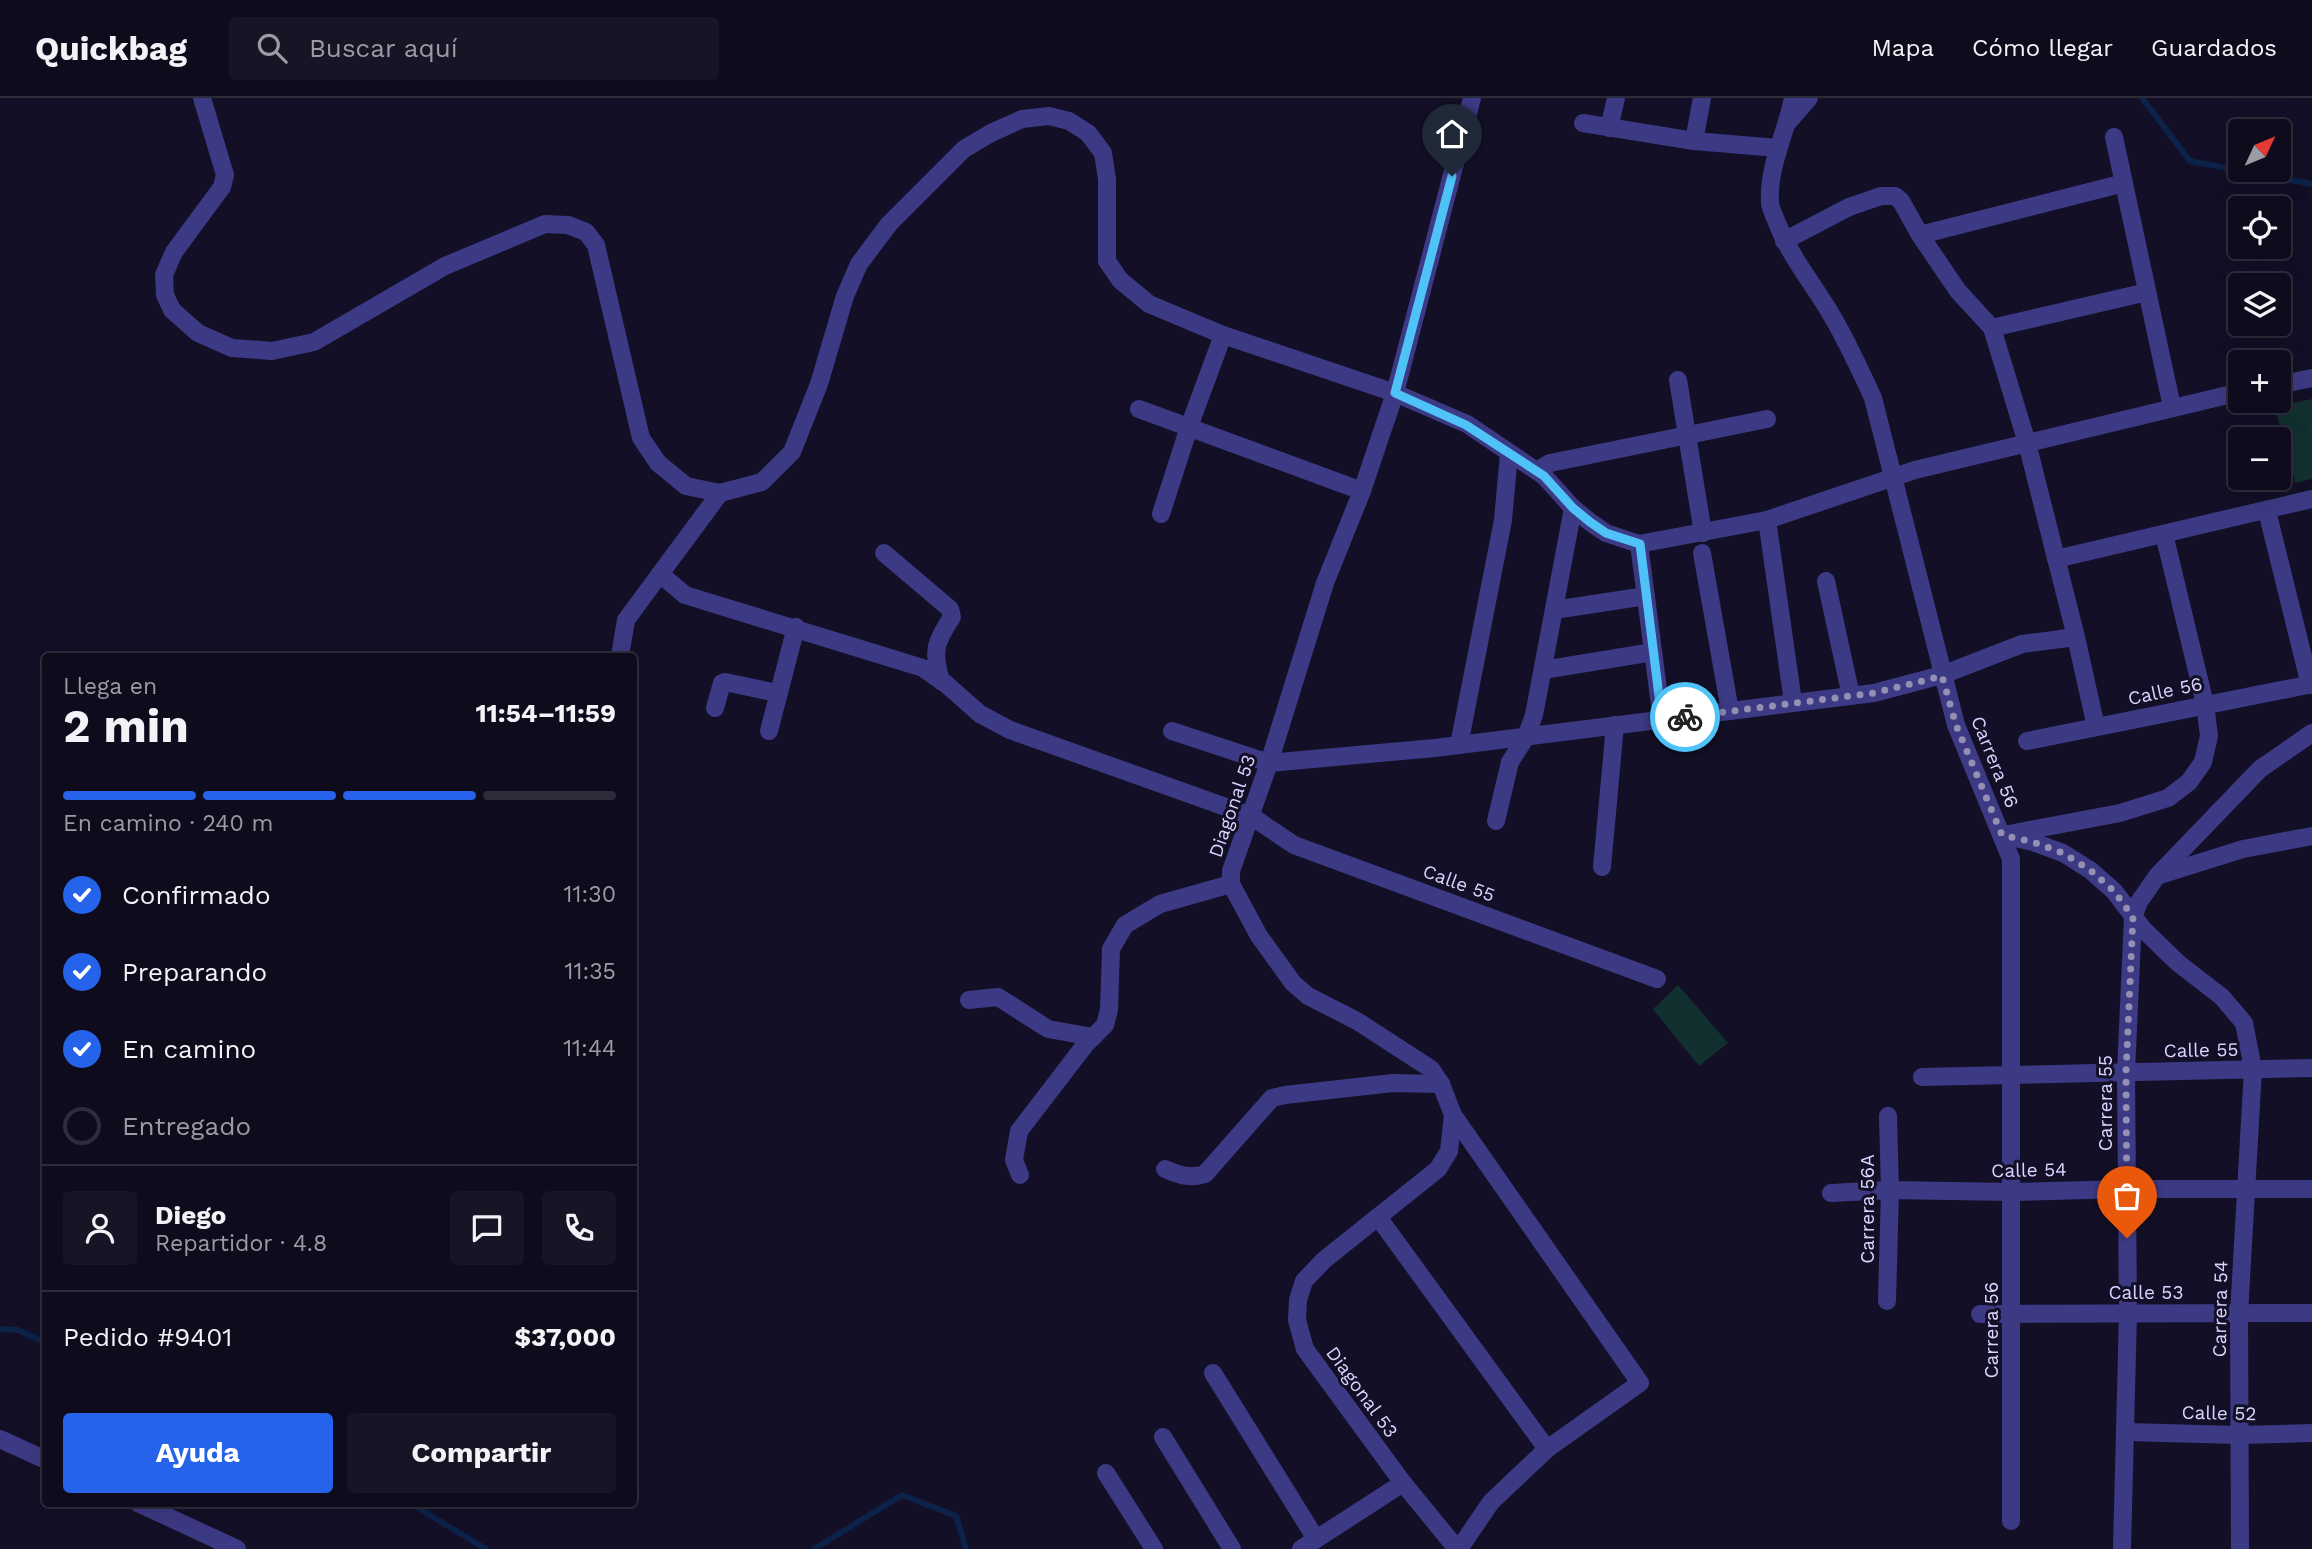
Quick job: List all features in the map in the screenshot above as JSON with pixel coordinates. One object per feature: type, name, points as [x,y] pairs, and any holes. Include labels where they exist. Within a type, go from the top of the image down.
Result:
[{"type":"street","points":[[202,98],[225,175],[222,187],[174,251],[164,275],[165,295],[172,310],[198,333],[232,348],[272,351],[314,342],[445,266],[545,223],[568,225],[586,232],[596,245],[641,438],[658,463],[686,486],[720,493],[762,482],[792,452],[819,384],[845,296],[859,264],[889,225],[964,149],[991,132],[1022,119],[1049,116],[1069,121],[1088,133],[1103,153],[1107,179],[1107,261],[1120,280],[1149,304],[1223,335],[1395,393],[1466,425],[1537,471],[1573,508],[1606,533],[1640,544],[1767,520],[1915,470],[2228,395]]},
{"type":"street","name":"Diagonal 53","points":[[1458,1549],[1403,1483],[1305,1349],[1297,1320],[1298,1300],[1304,1281],[1324,1259],[1438,1168],[1449,1150],[1454,1115],[1441,1084],[1431,1069],[1357,1021],[1308,996],[1293,984],[1259,936],[1231,884],[1231,871],[1269,762],[1325,583],[1362,491],[1395,393],[1472,98]]},
{"type":"street","points":[[1609,128],[1615,98]]},
{"type":"street","points":[[1694,141],[1702,98]]},
{"type":"street","name":"Carrera 56","points":[[1793,98],[1789,121],[1773,160],[1770,205],[1784,241],[1854,355],[1873,398],[1956,725],[2011,859],[2011,1521]]},
{"type":"street","points":[[1789,121],[1810,98]]},
{"type":"street","points":[[1583,123],[1694,141],[1778,148]]},
{"type":"street","points":[[2114,136],[2172,407]]},
{"type":"street","points":[[1920,235],[2124,183]]},
{"type":"street","points":[[1784,241],[1849,207],[1881,196],[1895,196],[1901,201],[1920,235],[1958,291],[1992,328],[2027,443],[2096,727]]},
{"type":"street","points":[[1992,328],[2147,292]]},
{"type":"street","points":[[1161,514],[1223,335]]},
{"type":"street","points":[[2291,382],[2312,378]]},
{"type":"street","points":[[1678,380],[1703,533]]},
{"type":"street","points":[[1139,409],[1362,491]]},
{"type":"street","points":[[1537,471],[1550,463],[1767,419]]},
{"type":"street","points":[[1459,745],[1503,520],[1509,454]]},
{"type":"street","points":[[620,653],[626,620],[720,493]]},
{"type":"street","points":[[2056,559],[2312,499]]},
{"type":"street","points":[[1496,821],[1510,762],[1526,737],[1534,715],[1573,508]]},
{"type":"street","points":[[2267,511],[2311,684]]},
{"type":"street","points":[[1767,520],[1793,702]]},
{"type":"street","points":[[2002,835],[2120,813],[2168,798],[2189,782],[2203,762],[2208,736],[2205,704],[2164,534]]},
{"type":"street","points":[[1640,544],[1662,720]]},
{"type":"street","points":[[884,553],[950,609],[952,617],[936,645],[935,662],[941,681]]},
{"type":"street","points":[[1702,553],[1730,711]]},
{"type":"street","name":"Calle 55","points":[[660,574],[685,595],[923,668],[980,714],[1010,730],[1251,816],[1294,845],[1657,979]]},
{"type":"street","points":[[1826,581],[1851,696]]},
{"type":"street","points":[[1553,610],[1646,596]]},
{"type":"street","points":[[769,731],[796,627]]},
{"type":"street","points":[[1172,731],[1269,762],[1459,745],[1874,693],[1942,676],[2022,644],[2076,636]]},
{"type":"street","points":[[1543,670],[1653,652]]},
{"type":"street","points":[[715,708],[725,682],[777,693]]},
{"type":"street","name":"Calle 56","points":[[2027,741],[2311,684]]},
{"type":"street","points":[[1602,867],[1615,725]]},
{"type":"street","name":"Carrera 55","points":[[2122,1549],[2128,1313],[2126,1072],[2133,917],[2139,902],[2157,876],[2260,769],[2312,733]]},
{"type":"street","name":"Carrera 54","points":[[2002,835],[2063,853],[2090,870],[2114,891],[2133,917],[2178,962],[2235,1010],[2245,1023],[2253,1069],[2239,1314],[2240,1549]]},
{"type":"street","points":[[2157,876],[2243,849],[2312,836]]},
{"type":"street","points":[[1020,1175],[1014,1160],[1019,1131],[1105,1025],[1109,1010],[1111,949],[1125,925],[1160,904],[1231,884]]},
{"type":"street","points":[[969,999],[999,997],[1048,1029],[1093,1037]]},
{"type":"street","name":"Calle 55","points":[[1923,1077],[2312,1068]]},
{"type":"street","points":[[1165,1169],[1180,1176],[1197,1177],[1205,1174],[1272,1098],[1393,1083],[1441,1084]]},
{"type":"street","points":[[1454,1115],[1640,1383],[1547,1449],[1491,1502],[1458,1549]]},
{"type":"street","name":"Carrera 56A","points":[[1887,1301],[1890,1190],[1888,1116]]},
{"type":"street","name":"Calle 54","points":[[1832,1193],[1890,1190],[2012,1192],[2312,1189]]},
{"type":"street","points":[[1378,1217],[1547,1449]]},
{"type":"street","name":"Calle 53","points":[[1980,1314],[2312,1313]]},
{"type":"street","points":[[1213,1373],[1316,1539]]},
{"type":"street","name":"Calle 52","points":[[2126,1432],[2239,1435],[2312,1433]]},
{"type":"street","points":[[1163,1437],[1232,1549]]},
{"type":"street","points":[[0,1439],[42,1458]]},
{"type":"street","points":[[1106,1473],[1154,1549]]},
{"type":"street","points":[[1301,1549],[1403,1483]]},
{"type":"street","points":[[147,1507],[237,1549]]},
{"type":"green space","points":[[2312,399],[2312,479],[2295,483],[2291,468],[2291,427],[2280,427],[2277,413],[2291,413],[2291,404]]},
{"type":"green space","points":[[1678,985],[1728,1043],[1699,1066],[1653,1009]]},
{"type":"waterway","points":[[2142,98],[2190,161],[2312,184]]},
{"type":"waterway","points":[[0,1329],[18,1330],[42,1341]]},
{"type":"waterway","points":[[814,1549],[902,1495],[956,1516],[966,1549]]},
{"type":"waterway","points":[[417,1507],[486,1549]]},
{"type":"way so far","points":[[1685,717],[1874,693],[1942,676],[1970,763],[2002,835],[2063,853],[2090,870],[2114,891],[2133,917],[2126,1072],[2127,1238]]},
{"type":"route","points":[[1452,176],[1395,393],[1466,425],[1544,476],[1573,508],[1606,533],[1640,544],[1662,720],[1685,717]]}]
